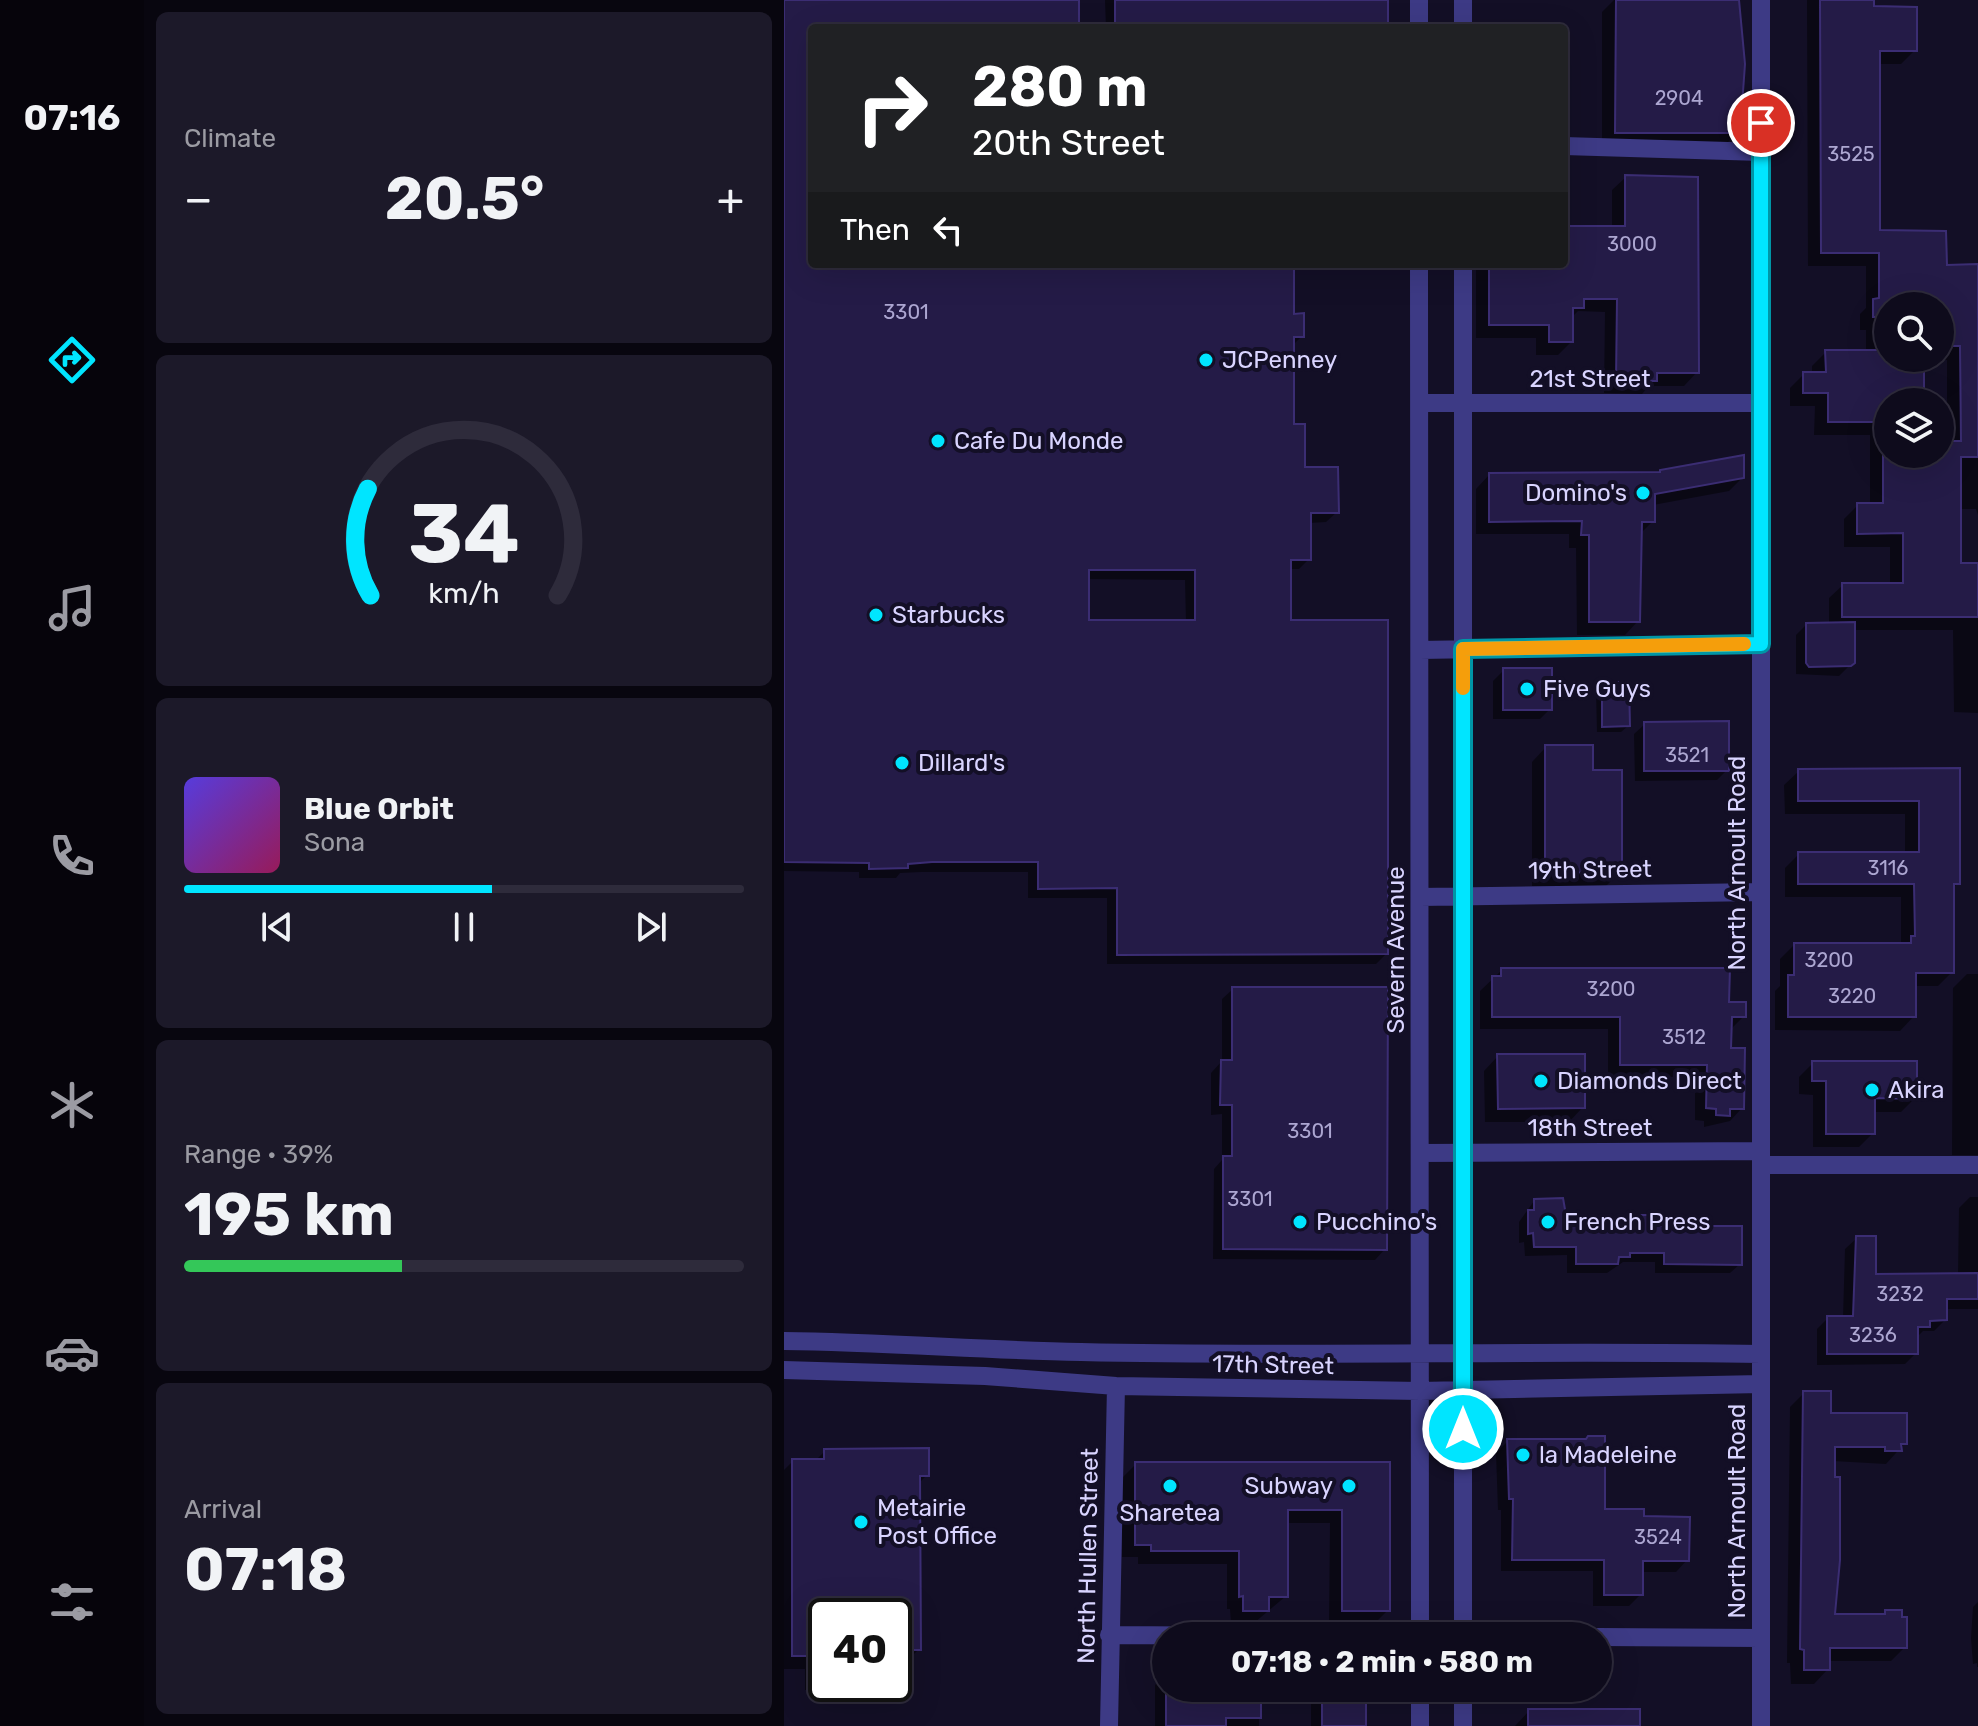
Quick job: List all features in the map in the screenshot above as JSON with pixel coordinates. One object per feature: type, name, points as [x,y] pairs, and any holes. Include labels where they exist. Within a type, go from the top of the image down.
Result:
[{"type":"street","points":[[1419,0],[1419,24]]},
{"type":"street","points":[[1463,0],[1463,24]]},
{"type":"street","name":"North Arnoult Road","points":[[1761,0],[1761,1726]]},
{"type":"street","points":[[1568,146],[1761,152]]},
{"type":"street","name":"Severn Avenue","points":[[1419,268],[1420,1622]]},
{"type":"street","points":[[1463,268],[1463,1622]]},
{"type":"street","name":"21st Street","points":[[1420,403],[1761,403]]},
{"type":"street","points":[[1420,650],[1761,644]]},
{"type":"street","name":"19th Street","points":[[1420,897],[1761,892]]},
{"type":"street","name":"18th Street","points":[[1420,1153],[1978,1165]]},
{"type":"street","name":"17th Street","points":[[784,1341],[914,1342],[1078,1352],[1418,1356],[1761,1354]]},
{"type":"street","name":"17th Street","points":[[784,1370],[985,1376],[1116,1386],[1420,1391],[1761,1384]]},
{"type":"street","name":"North Hullen Street","points":[[1109,1726],[1116,1386]]},
{"type":"street","points":[[1109,1635],[1152,1635]]},
{"type":"street","points":[[1612,1637],[1761,1638]]},
{"type":"street","points":[[1420,1702],[1420,1726]]},
{"type":"street","points":[[1463,1702],[1463,1726]]},
{"type":"building","points":[[784,0],[1079,0],[1079,24],[808,24],[808,268],[1294,268],[1294,314],[1304,313],[1304,337],[1294,337],[1294,424],[1305,424],[1305,467],[1338,467],[1339,513],[1311,513],[1311,560],[1291,560],[1291,620],[1388,620],[1388,954],[1117,955],[1117,888],[1038,889],[1038,862],[932,862],[908,864],[908,868],[869,869],[869,863],[784,862]],"holes":[[[1089,570],[1195,570],[1195,620],[1089,620]]]},
{"type":"building","points":[[1115,0],[1388,0],[1388,24],[1115,24]]},
{"type":"building","points":[[1616,0],[1739,0],[1745,64],[1740,133],[1615,133]]},
{"type":"building","points":[[1820,0],[1874,0],[1874,6],[1917,7],[1917,51],[1880,51],[1880,230],[1946,231],[1947,265],[1978,264],[1978,457],[1961,457],[1961,563],[1978,563],[1978,617],[1842,617],[1842,583],[1903,583],[1903,533],[1857,534],[1857,503],[1883,503],[1883,468],[1954,468],[1954,441],[1961,441],[1960,346],[1954,346],[1954,292],[1879,292],[1879,253],[1821,253]]},
{"type":"building","points":[[1625,175],[1698,177],[1699,373],[1657,373],[1657,381],[1616,381],[1617,299],[1584,299],[1584,308],[1573,308],[1573,342],[1549,342],[1549,325],[1489,325],[1489,268],[1568,268],[1568,226],[1625,226]]},
{"type":"building","points":[[1825,350],[1874,350],[1874,372],[1924,372],[1924,388],[1874,388],[1874,422],[1828,422],[1828,393],[1803,393],[1803,372],[1826,372]]},
{"type":"building","points":[[1744,455],[1744,478],[1655,494],[1655,522],[1642,522],[1640,622],[1589,622],[1589,535],[1581,535],[1582,521],[1489,522],[1489,473],[1660,472]]},
{"type":"building","points":[[1855,622],[1855,663],[1851,666],[1809,667],[1806,663],[1806,623]]},
{"type":"building","name":"Five Guys","points":[[1503,668],[1552,668],[1552,710],[1503,710]]},
{"type":"building","points":[[1602,682],[1629,682],[1630,726],[1602,727]]},
{"type":"building","points":[[1729,721],[1729,771],[1644,771],[1644,722]]},
{"type":"building","points":[[1545,745],[1593,745],[1593,770],[1622,770],[1622,873],[1545,872]]},
{"type":"building","points":[[1960,768],[1960,884],[1954,884],[1954,973],[1916,973],[1916,1017],[1788,1017],[1788,975],[1794,975],[1794,943],[1911,943],[1911,936],[1915,936],[1914,884],[1798,884],[1798,852],[1919,852],[1919,801],[1798,801],[1798,769]]},
{"type":"building","points":[[1501,968],[1730,968],[1729,1002],[1746,1002],[1746,1017],[1732,1017],[1731,1048],[1745,1048],[1744,1109],[1730,1109],[1730,1116],[1716,1115],[1716,1109],[1706,1108],[1707,1065],[1620,1065],[1620,1017],[1492,1017],[1492,976],[1501,976]]},
{"type":"building","points":[[1232,987],[1388,987],[1387,1250],[1223,1249],[1223,1156],[1232,1156],[1232,1105],[1220,1105],[1221,1060],[1232,1060]]},
{"type":"building","name":"Diamonds Direct","points":[[1497,1054],[1585,1054],[1585,1108],[1498,1109]]},
{"type":"building","name":"Akira","points":[[1812,1061],[1917,1061],[1917,1099],[1875,1098],[1875,1134],[1826,1134],[1826,1081],[1812,1081]]},
{"type":"building","points":[[1563,1198],[1567,1221],[1620,1221],[1620,1215],[1656,1215],[1656,1226],[1742,1226],[1742,1265],[1664,1264],[1664,1253],[1630,1253],[1630,1257],[1619,1257],[1618,1264],[1576,1264],[1576,1247],[1534,1247],[1533,1233],[1528,1234],[1528,1210],[1534,1210],[1534,1199]]},
{"type":"building","points":[[1856,1236],[1876,1236],[1876,1274],[1978,1273],[1978,1299],[1947,1299],[1947,1320],[1930,1321],[1930,1327],[1918,1327],[1918,1354],[1827,1354],[1827,1316],[1853,1316]]},
{"type":"building","points":[[1803,1391],[1831,1391],[1831,1413],[1907,1413],[1907,1444],[1901,1444],[1902,1451],[1885,1451],[1885,1447],[1835,1447],[1835,1477],[1840,1477],[1840,1560],[1835,1614],[1885,1614],[1885,1610],[1902,1610],[1902,1617],[1907,1617],[1907,1648],[1830,1648],[1830,1670],[1804,1670],[1804,1650],[1800,1649]]},
{"type":"building","points":[[1588,1436],[1605,1436],[1605,1509],[1644,1509],[1644,1516],[1690,1517],[1689,1561],[1643,1561],[1643,1595],[1604,1595],[1604,1560],[1512,1560],[1513,1499],[1509,1499],[1507,1439],[1586,1439]]},
{"type":"building","points":[[929,1448],[929,1476],[920,1476],[921,1650],[912,1650],[912,1598],[808,1598],[808,1656],[792,1656],[792,1459],[824,1459],[824,1449]]},
{"type":"building","points":[[1135,1462],[1390,1462],[1390,1611],[1342,1611],[1342,1510],[1288,1510],[1288,1597],[1269,1597],[1269,1611],[1243,1611],[1243,1596],[1239,1597],[1239,1551],[1151,1551],[1151,1545],[1135,1545]]},
{"type":"building","points":[[1166,1702],[1261,1702],[1261,1718],[1226,1718],[1226,1726],[1166,1726]]},
{"type":"building","points":[[1322,1702],[1366,1702],[1366,1726],[1322,1726]]},
{"type":"building","points":[[1528,1709],[1640,1709],[1640,1726],[1528,1726]]},
{"type":"slow traffic","points":[[1463,688],[1463,649],[1744,644]]},
{"type":"place","name":"JCPenney","points":[[1206,360]]},
{"type":"place","name":"Cafe Du Monde","points":[[938,441]]},
{"type":"place","name":"Domino's","points":[[1643,493]]},
{"type":"place","name":"Starbucks","points":[[876,615]]},
{"type":"place","name":"Five Guys","points":[[1527,689]]},
{"type":"place","name":"Dillard's","points":[[902,763]]},
{"type":"place","name":"Diamonds Direct","points":[[1541,1081]]},
{"type":"place","name":"Akira","points":[[1872,1090]]},
{"type":"place","name":"Pucchino's","points":[[1300,1222]]},
{"type":"place","name":"French Press","points":[[1548,1222]]},
{"type":"place","name":"la Madeleine","points":[[1523,1455]]},
{"type":"place","name":"Sharetea","points":[[1170,1486]]},
{"type":"place","name":"Subway","points":[[1349,1486]]},
{"type":"place","name":"Metairie Post Office","points":[[861,1522]]},
{"type":"route","points":[[1463,1429],[1463,649],[1761,644],[1761,123]]}]
